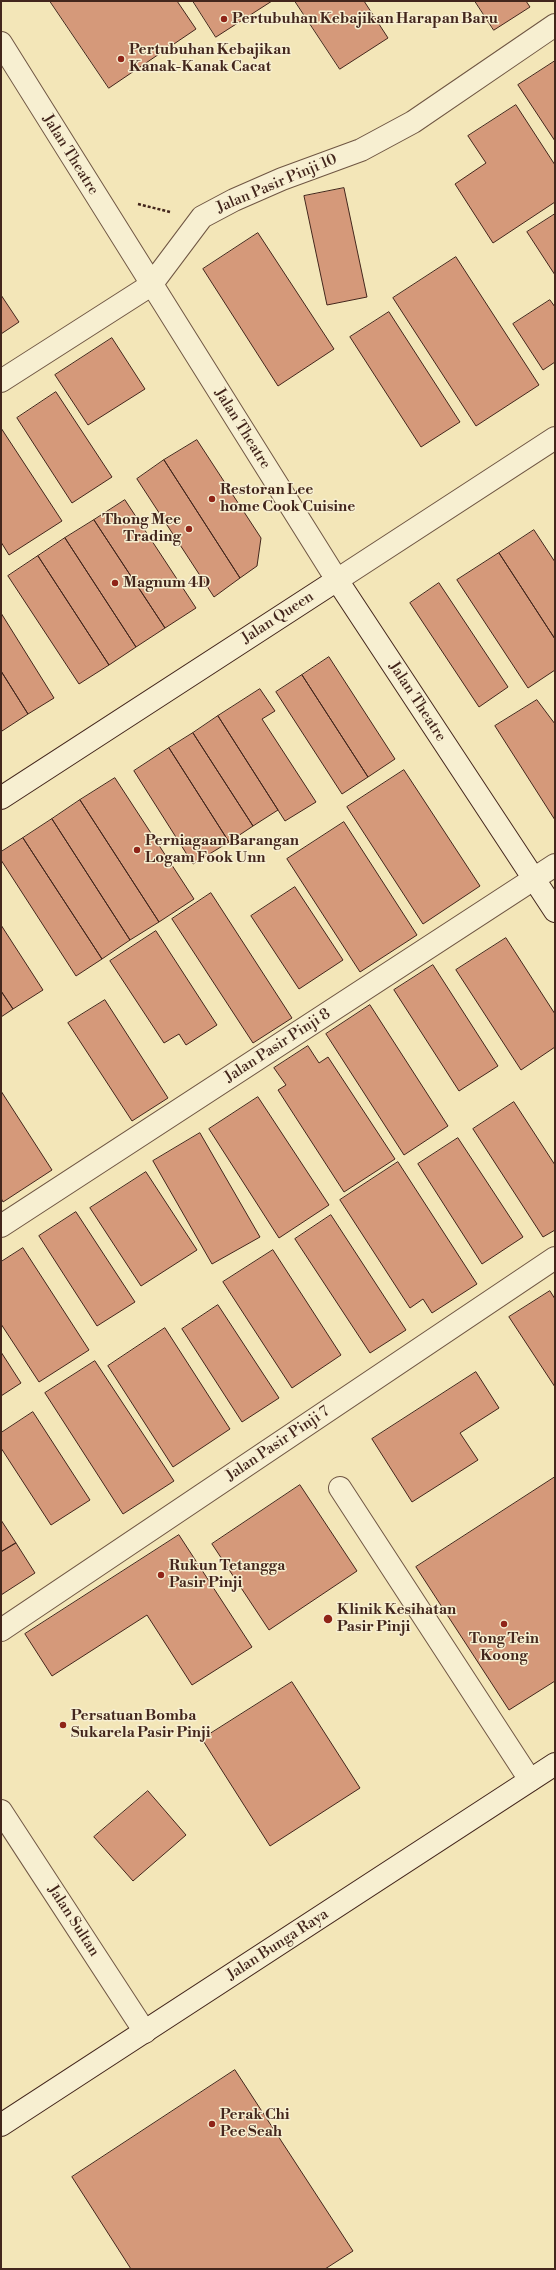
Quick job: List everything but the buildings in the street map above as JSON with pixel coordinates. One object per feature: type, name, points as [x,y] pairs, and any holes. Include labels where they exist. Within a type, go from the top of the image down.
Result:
[{"type":"street","name":"Jalan Pasir Pinji 10","points":[[1,381],[151,285],[202,217],[234,200],[282,179],[361,150],[413,122],[555,25]]},
{"type":"street","name":"Jalan Theatre","points":[[1,43],[151,285],[337,580],[555,912]]},
{"type":"street","name":"Jalan Queen","points":[[1,798],[555,438]]},
{"type":"street","name":"Jalan Pasir Pinji 8","points":[[1,1226],[555,866]]},
{"type":"street","name":"Jalan Pasir Pinji 7","points":[[1,1630],[555,1258]]},
{"type":"street","points":[[340,1488],[530,1780]]},
{"type":"street","name":"Jalan Bunga Raya","points":[[1,2125],[555,1764]]},
{"type":"street","name":"Jalan Sultan","points":[[1,1811],[145,2032]]},
{"type":"path","points":[[91,187],[152,209],[202,217]]},
{"type":"place","name":"Pertubuhan Kebajikan Harapan Baru","points":[[224,19]]},
{"type":"place","name":"Pertubuhan Kebajikan Kanak-Kanak Cacat","points":[[121,59]]},
{"type":"place","name":"Restoran Lee home Cook Cuisine","points":[[212,499]]},
{"type":"place","name":"Thong Mee Trading","points":[[189,529]]},
{"type":"place","name":"Magnum 4D","points":[[115,583]]},
{"type":"place","name":"Perniagaan Barangan Logam Fook Unn","points":[[137,850]]},
{"type":"place","name":"Rukun Tetangga Pasir Pinji","points":[[161,1575]]},
{"type":"place","name":"Klinik Kesihatan Pasir Pinji","points":[[328,1619]]},
{"type":"place","name":"Tong Tein Koong","points":[[504,1624]]},
{"type":"place","name":"Persatuan Bomba Sukarela Pasir Pinji","points":[[63,1725]]},
{"type":"place","name":"Perak Chi Pee Seah","points":[[212,2124]]}]
